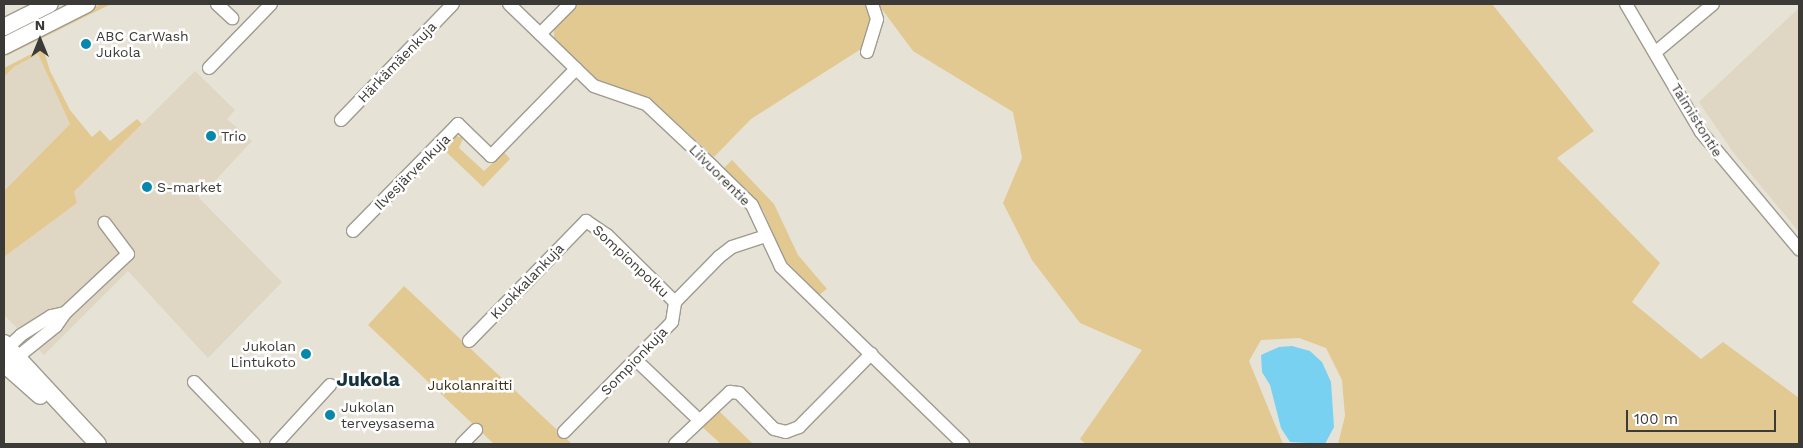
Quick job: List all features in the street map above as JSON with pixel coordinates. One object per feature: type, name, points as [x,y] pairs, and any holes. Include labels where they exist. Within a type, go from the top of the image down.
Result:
[{"type":"main road","points":[[4,27],[50,4]]},
{"type":"main road","points":[[4,46],[88,4]]},
{"type":"main road","points":[[7,357],[98,444]]},
{"type":"street","points":[[217,4],[232,18]]},
{"type":"street","points":[[209,68],[270,4]]},
{"type":"street","name":"Härkämäenkuja","points":[[341,120],[453,4]]},
{"type":"street","name":"Liivuorentie","points":[[509,4],[599,90],[651,107],[752,205],[781,267],[963,444]]},
{"type":"street","points":[[540,34],[570,4]]},
{"type":"street","points":[[868,52],[876,29],[872,4]]},
{"type":"street","name":"Taimistontie","points":[[1626,4],[1657,52],[1701,132],[1799,249]]},
{"type":"street","points":[[1657,52],[1713,4]]},
{"type":"street","name":"Ilvesjärvenkuja","points":[[353,231],[458,124],[491,156],[576,69]]},
{"type":"street","name":"Sompionpolku","points":[[586,221],[607,235],[675,302]]},
{"type":"street","name":"Kuokkalankuja","points":[[469,341],[586,221]]},
{"type":"street","points":[[7,357],[56,326],[65,313],[128,254],[105,223]]},
{"type":"street","points":[[675,302],[732,247],[766,236]]},
{"type":"street","name":"Sompionkuja","points":[[564,432],[672,322],[675,302]]},
{"type":"street","points":[[675,444],[730,392],[739,393],[774,429],[786,432],[799,428],[871,354]]},
{"type":"street","points":[[636,360],[699,420]]},
{"type":"street","points":[[194,382],[254,444]]},
{"type":"street","points":[[276,444],[330,385]]},
{"type":"street","points":[[462,444],[476,430]]},
{"type":"shaded area","points":[[1799,8],[1799,232],[1733,152],[1699,102]]},
{"type":"shaded area","points":[[38,54],[70,124],[4,191],[4,77],[14,67]]},
{"type":"shaded area","points":[[195,71],[235,110],[227,119],[252,141],[199,198],[282,282],[208,358],[128,271],[44,355],[4,315],[4,257],[77,203],[74,192]]},
{"type":"green space","points":[[101,4],[111,4],[4,57],[4,52]]},
{"type":"green space","points":[[579,4],[866,4],[871,20],[861,49],[751,119],[714,157],[651,99],[598,80],[554,39],[554,29]]},
{"type":"green space","points":[[878,4],[1492,4],[1594,131],[1557,158],[1660,263],[1632,302],[1701,359],[1723,342],[1799,398],[1799,444],[1338,444],[1345,416],[1342,380],[1326,348],[1299,338],[1261,340],[1249,361],[1283,444],[1086,444],[1080,439],[1142,350],[1080,323],[1032,260],[1003,203],[1022,158],[1013,112],[913,51]]},
{"type":"green space","points":[[43,48],[50,71],[70,110],[92,137],[100,130],[110,141],[137,119],[142,124],[74,192],[77,203],[4,257],[4,191],[70,124],[38,54],[14,67],[4,77],[4,68]]},
{"type":"green space","points":[[453,135],[463,138],[459,148],[484,171],[504,152],[510,159],[483,187],[441,147]]},
{"type":"green space","points":[[732,160],[774,204],[798,255],[827,289],[819,295],[784,259],[763,210],[723,169]]},
{"type":"green space","name":"Jukolanraitti","points":[[404,286],[572,444],[494,444],[368,325]]},
{"type":"green space","points":[[718,410],[753,444],[721,444],[701,426]]},
{"type":"water","points":[[1292,346],[1310,351],[1322,362],[1331,382],[1334,427],[1325,444],[1290,442],[1281,428],[1270,385],[1262,372],[1261,355],[1279,347]]},
{"type":"place","name":"ABC CarWash Jukola","points":[[86,44]]},
{"type":"place","name":"Trio","points":[[211,136]]},
{"type":"place","name":"S-market","points":[[147,187]]},
{"type":"place","name":"Jukolan Lintukoto","points":[[306,354]]},
{"type":"place","name":"Jukolan terveysasema","points":[[330,415]]},
{"type":"district","name":"Jukola","points":[[368,380]]}]
